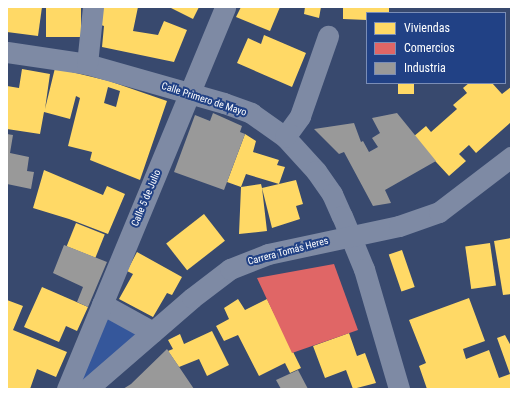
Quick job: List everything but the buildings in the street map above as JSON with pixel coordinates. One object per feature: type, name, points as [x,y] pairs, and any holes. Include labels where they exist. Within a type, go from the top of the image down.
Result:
[{"type":"street","points":[[87,64],[93,7]]},
{"type":"street","name":"Calle 5 de Julio","points":[[67,389],[225,7]]},
{"type":"street","points":[[285,137],[300,116],[328,36]]},
{"type":"street","name":"Calle Primero de Mayo","points":[[7,52],[87,64],[190,93],[251,113],[285,137],[311,165],[332,194],[364,269],[400,389]]},
{"type":"street","name":"Carrera Tomás Heres","points":[[87,389],[153,332],[230,269],[268,254],[399,226],[439,212],[511,157]]},
{"type":"street","points":[[102,304],[153,332]]},
{"type":"shaded area","points":[[102,304],[153,332],[101,376],[67,389]]}]
